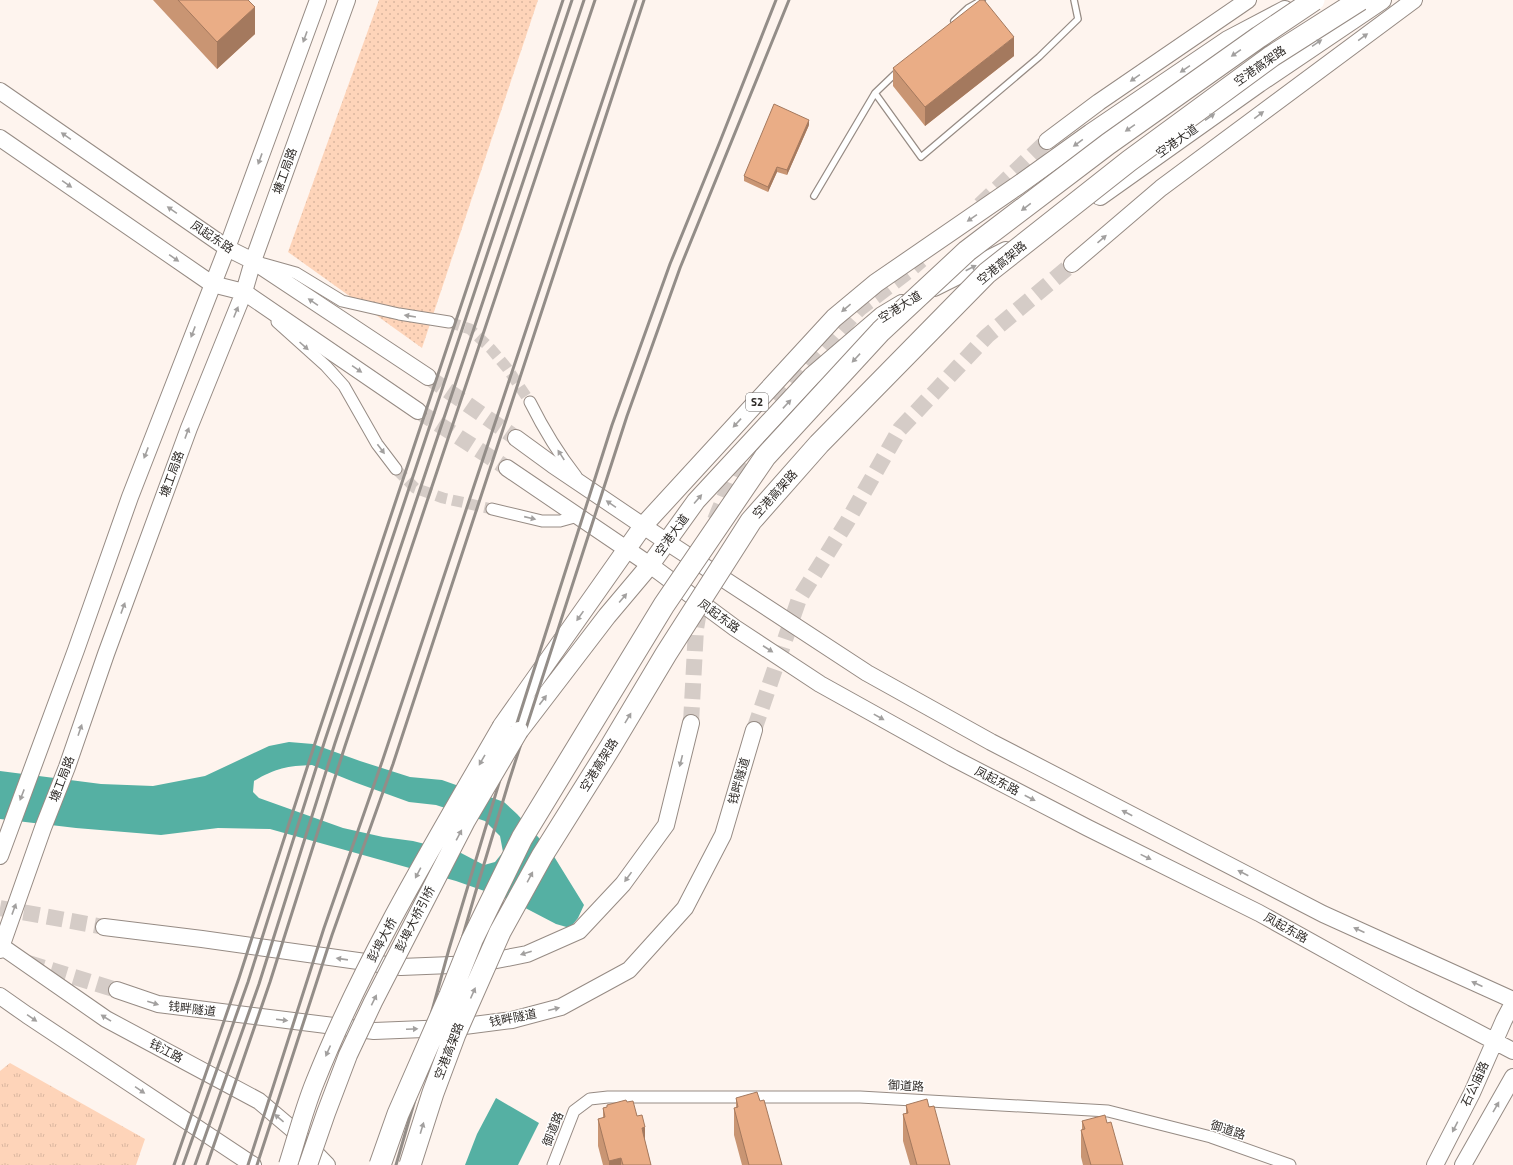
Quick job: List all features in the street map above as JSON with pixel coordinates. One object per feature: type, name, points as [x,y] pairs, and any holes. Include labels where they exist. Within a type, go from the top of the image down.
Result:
[{"type":"highway","name":"空港高架路","points":[[380,1165],[398,1114],[450,995],[472,940],[522,838],[664,605],[765,457],[881,331],[967,251],[1108,144],[1314,0]]},
{"type":"highway","name":"空港高架路","points":[[410,1165],[433,1093],[455,1034],[500,932],[542,856],[611,746],[666,654],[752,521],[819,444],[987,273],[1129,161],[1272,56],[1360,0]]},
{"type":"main road","points":[[0,856],[76,650],[130,497],[227,248],[318,0]]},
{"type":"main road","name":"塘工局路","points":[[0,946],[67,767],[106,654],[189,428],[244,292],[253,261],[347,0]]},
{"type":"main road","points":[[1047,142],[1099,102],[1248,0]]},
{"type":"main road","name":"空港大道","points":[[502,726],[643,526],[834,318],[876,283],[1018,186],[1091,133],[1228,40],[1303,0]]},
{"type":"main road","name":"空港大道","points":[[519,731],[607,616],[650,565],[696,501],[812,376],[882,316],[914,297],[1032,238],[1078,212],[1259,82],[1382,0]]},
{"type":"main road","points":[[1072,264],[1162,188],[1414,0]]},
{"type":"main road","name":"凤起东路","points":[[0,91],[227,248],[253,261],[428,377]]},
{"type":"main road","points":[[0,138],[212,284],[244,292],[418,411]]},
{"type":"main road","points":[[516,438],[643,526],[867,673],[991,742],[1323,914],[1513,1002]]},
{"type":"main road","name":"凤起东路","points":[[507,468],[650,565],[735,628],[820,684],[953,758],[1088,828],[1259,913],[1412,998],[1495,1040],[1513,1051]]},
{"type":"main road","points":[[104,927],[202,938],[401,967],[476,964],[527,954],[579,931],[623,884],[666,824],[691,723]]},
{"type":"main road","name":"彭埠大桥","points":[[288,1165],[315,1083],[355,990],[424,861],[502,726]]},
{"type":"main road","name":"钱畔隧道","points":[[116,990],[158,1004],[374,1031],[449,1028],[512,1020],[561,1007],[629,970],[685,908],[723,835],[754,730]]},
{"type":"main road","name":"彭埠大桥引桥","points":[[308,1165],[348,1055],[373,1002],[466,822],[519,731]]},
{"type":"main road","name":"钱江路","points":[[0,946],[106,1019],[259,1101],[292,1129],[326,1165]]},
{"type":"main road","points":[[0,996],[253,1165]]},
{"type":"main road","name":"石公庙路","points":[[1435,1165],[1472,1093],[1513,1002]]},
{"type":"main road","points":[[1462,1165],[1513,1077]]},
{"type":"street","points":[[253,261],[296,273],[342,301],[399,314],[449,322]]},
{"type":"street","points":[[244,292],[326,366],[344,386],[377,444],[396,469]]},
{"type":"street","points":[[530,402],[544,429],[584,486]]},
{"type":"street","points":[[492,509],[542,521],[560,521],[578,516]]},
{"type":"street","name":"御道路","points":[[552,1165],[574,1111],[590,1099],[608,1097],[860,1097],[1108,1111],[1211,1137],[1290,1165]]},
{"type":"lane","points":[[950,24],[968,8],[982,0]]},
{"type":"lane","points":[[875,93],[921,156],[1039,57],[1078,19],[1074,0]]},
{"type":"lane","points":[[814,196],[875,93],[904,67]]},
{"type":"green space","points":[[379,0],[538,0],[422,348],[288,252]]},
{"type":"green space","points":[[10,1063],[145,1139],[136,1165],[0,1165],[0,1071]]},
{"type":"water","points":[[289,742],[313,744],[410,777],[442,780],[504,802],[550,850],[584,905],[578,918],[570,928],[556,924],[510,900],[456,881],[270,829],[218,828],[161,835],[76,828],[0,819],[0,771],[101,784],[153,786],[205,776],[269,746]],"holes":[[[312,765],[409,802],[436,805],[485,821],[500,836],[503,852],[495,862],[484,865],[461,853],[413,841],[383,837],[343,828],[259,798],[253,792],[254,781],[275,770],[295,766]]]},
{"type":"water","points":[[496,1098],[539,1123],[518,1165],[465,1165],[477,1134]]},
{"type":"building","points":[[178,0],[248,0],[255,7],[217,42]]},
{"type":"building","points":[[980,0],[984,0],[1014,37],[925,107],[893,68]]},
{"type":"building","points":[[774,104],[809,120],[787,170],[777,167],[768,187],[744,176]]},
{"type":"building","points":[[757,1092],[760,1101],[764,1100],[782,1165],[749,1165],[734,1108],[738,1107],[736,1098]]},
{"type":"building","points":[[927,1099],[929,1107],[934,1106],[950,1165],[917,1165],[903,1114],[908,1113],[906,1105]]},
{"type":"building","points":[[626,1100],[627,1102],[633,1101],[637,1116],[642,1115],[645,1127],[642,1128],[651,1165],[623,1165],[621,1158],[609,1161],[598,1119],[605,1117],[603,1108],[607,1107],[607,1105]]},
{"type":"building","points":[[1105,1115],[1107,1123],[1111,1122],[1123,1165],[1091,1165],[1081,1130],[1085,1129],[1082,1121]]},
{"type":"tunnel","points":[[980,205],[1047,141]]},
{"type":"tunnel","points":[[777,402],[859,309],[921,260]]},
{"type":"tunnel","points":[[754,730],[799,599],[847,522],[900,429],[987,336],[1072,264]]},
{"type":"tunnel","points":[[449,322],[470,329],[491,349],[507,368],[530,402]]},
{"type":"tunnel","points":[[428,377],[516,438]]},
{"type":"tunnel","points":[[418,411],[507,468]]},
{"type":"tunnel","points":[[715,520],[743,452]]},
{"type":"tunnel","points":[[396,469],[415,488],[443,498],[492,509]]},
{"type":"tunnel","points":[[691,723],[696,629],[700,605]]},
{"type":"tunnel","points":[[0,908],[104,927]]},
{"type":"tunnel","points":[[28,963],[117,990]]},
{"type":"railway","points":[[174,1165],[239,978],[317,737],[563,0]]},
{"type":"railway","points":[[183,1165],[248,982],[325,740],[572,0]]},
{"type":"railway","points":[[195,1165],[259,984],[335,743],[584,0]]},
{"type":"railway","points":[[207,1165],[270,982],[345,746],[595,0]]},
{"type":"railway","points":[[248,1165],[324,928],[383,759],[636,0]]},
{"type":"railway","points":[[257,1165],[332,935],[393,764],[644,0]]},
{"type":"railway","points":[[386,1165],[408,1098],[449,949],[518,720],[612,425],[670,264],[776,0]]},
{"type":"railway","points":[[396,1165],[509,781],[627,416],[680,268],[789,0]]}]
